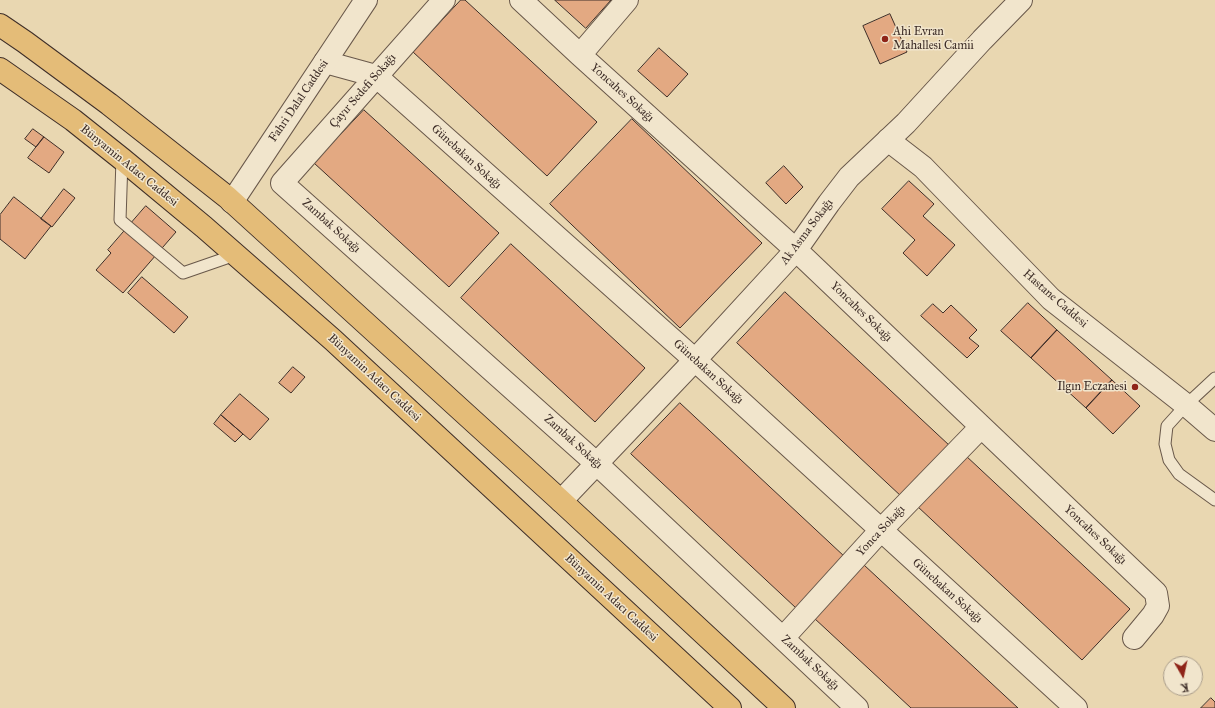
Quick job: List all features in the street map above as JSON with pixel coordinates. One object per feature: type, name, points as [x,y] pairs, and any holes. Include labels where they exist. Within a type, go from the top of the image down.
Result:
[{"type":"main road","points":[[0,25],[109,104],[232,202],[561,501],[784,708]]},
{"type":"main road","name":"Bünyamin Adacı Caddesi","points":[[0,68],[73,120],[122,159],[204,227],[333,340],[730,708]]},
{"type":"street","name":"Fahri Dalal Caddesi","points":[[232,202],[366,0]]},
{"type":"street","name":"Çayır Sedefi Sokağı","points":[[282,183],[444,0]]},
{"type":"street","name":"Yoncahes Sokağı","points":[[521,0],[796,250],[1156,593],[1158,606],[1153,615],[1134,638]]},
{"type":"street","points":[[580,55],[627,0]]},
{"type":"street","name":"Ak Asma Sokağı","points":[[561,501],[695,360],[796,250],[829,203],[849,178],[906,122],[1021,0]]},
{"type":"street","name":"Günebakan Sokağı","points":[[325,62],[376,76],[695,360],[1074,707]]},
{"type":"street","name":"Hastane Caddesi","points":[[888,140],[923,167],[1051,299],[1186,405],[1215,430]]},
{"type":"street","name":"Zambak Sokağı","points":[[282,183],[597,464],[857,708]]},
{"type":"street","name":"Yonca Sokağı","points":[[782,638],[881,530],[981,427]]},
{"type":"lane","points":[[122,159],[120,220],[183,273],[235,255]]},
{"type":"lane","points":[[1215,378],[1186,405],[1167,426],[1165,435],[1166,452],[1169,460],[1179,474],[1215,500]]},
{"type":"building","points":[[461,0],[465,0],[597,122],[547,176],[413,52]]},
{"type":"building","points":[[555,0],[611,0],[586,28]]},
{"type":"building","name":"Ahi Evran Mahallesi Camii","points":[[890,14],[907,52],[880,64],[863,26]]},
{"type":"building","points":[[659,48],[688,74],[667,97],[638,71]]},
{"type":"building","points":[[364,110],[499,233],[449,287],[314,163]]},
{"type":"building","points":[[632,119],[762,243],[680,328],[550,204]]},
{"type":"building","points":[[33,129],[44,137],[36,147],[25,139]]},
{"type":"building","points":[[44,137],[64,152],[49,173],[28,158]]},
{"type":"building","points":[[784,166],[803,187],[786,204],[766,183]]},
{"type":"building","points":[[909,181],[934,204],[923,216],[955,245],[927,276],[903,253],[915,240],[882,209]]},
{"type":"building","points":[[64,189],[75,198],[52,227],[41,219]]},
{"type":"building","points":[[14,197],[51,226],[25,259],[0,239],[0,215]]},
{"type":"building","points":[[146,206],[176,232],[123,293],[96,270],[111,253],[108,250]]},
{"type":"building","points":[[511,244],[645,368],[595,422],[461,298]]},
{"type":"building","points":[[142,277],[188,317],[174,333],[128,293]]},
{"type":"building","points":[[785,292],[950,446],[902,497],[737,343]]},
{"type":"building","points":[[1028,303],[1057,330],[1031,358],[1001,331]]},
{"type":"building","points":[[933,304],[943,313],[951,305],[977,330],[969,338],[979,346],[967,358],[921,316]]},
{"type":"building","points":[[1057,330],[1112,380],[1086,408],[1031,358]]},
{"type":"building","points":[[293,367],[305,377],[291,393],[279,383]]},
{"type":"building","points":[[1112,380],[1140,406],[1113,434],[1086,408]]},
{"type":"building","points":[[240,394],[269,419],[250,440],[221,415]]},
{"type":"building","points":[[680,403],[845,557],[796,608],[631,454]]},
{"type":"building","points":[[221,415],[243,434],[235,442],[214,424]]},
{"type":"building","points":[[965,455],[1130,609],[1082,660],[917,506]]},
{"type":"building","points":[[864,565],[1018,708],[911,708],[814,618]]},
{"type":"building","points":[[1211,698],[1215,702],[1215,708],[1201,708]]},
{"type":"place","name":"Ahi Evran Mahallesi Camii","points":[[885,39]]},
{"type":"place","name":"Ilgın Eczanesi","points":[[1135,387]]}]
